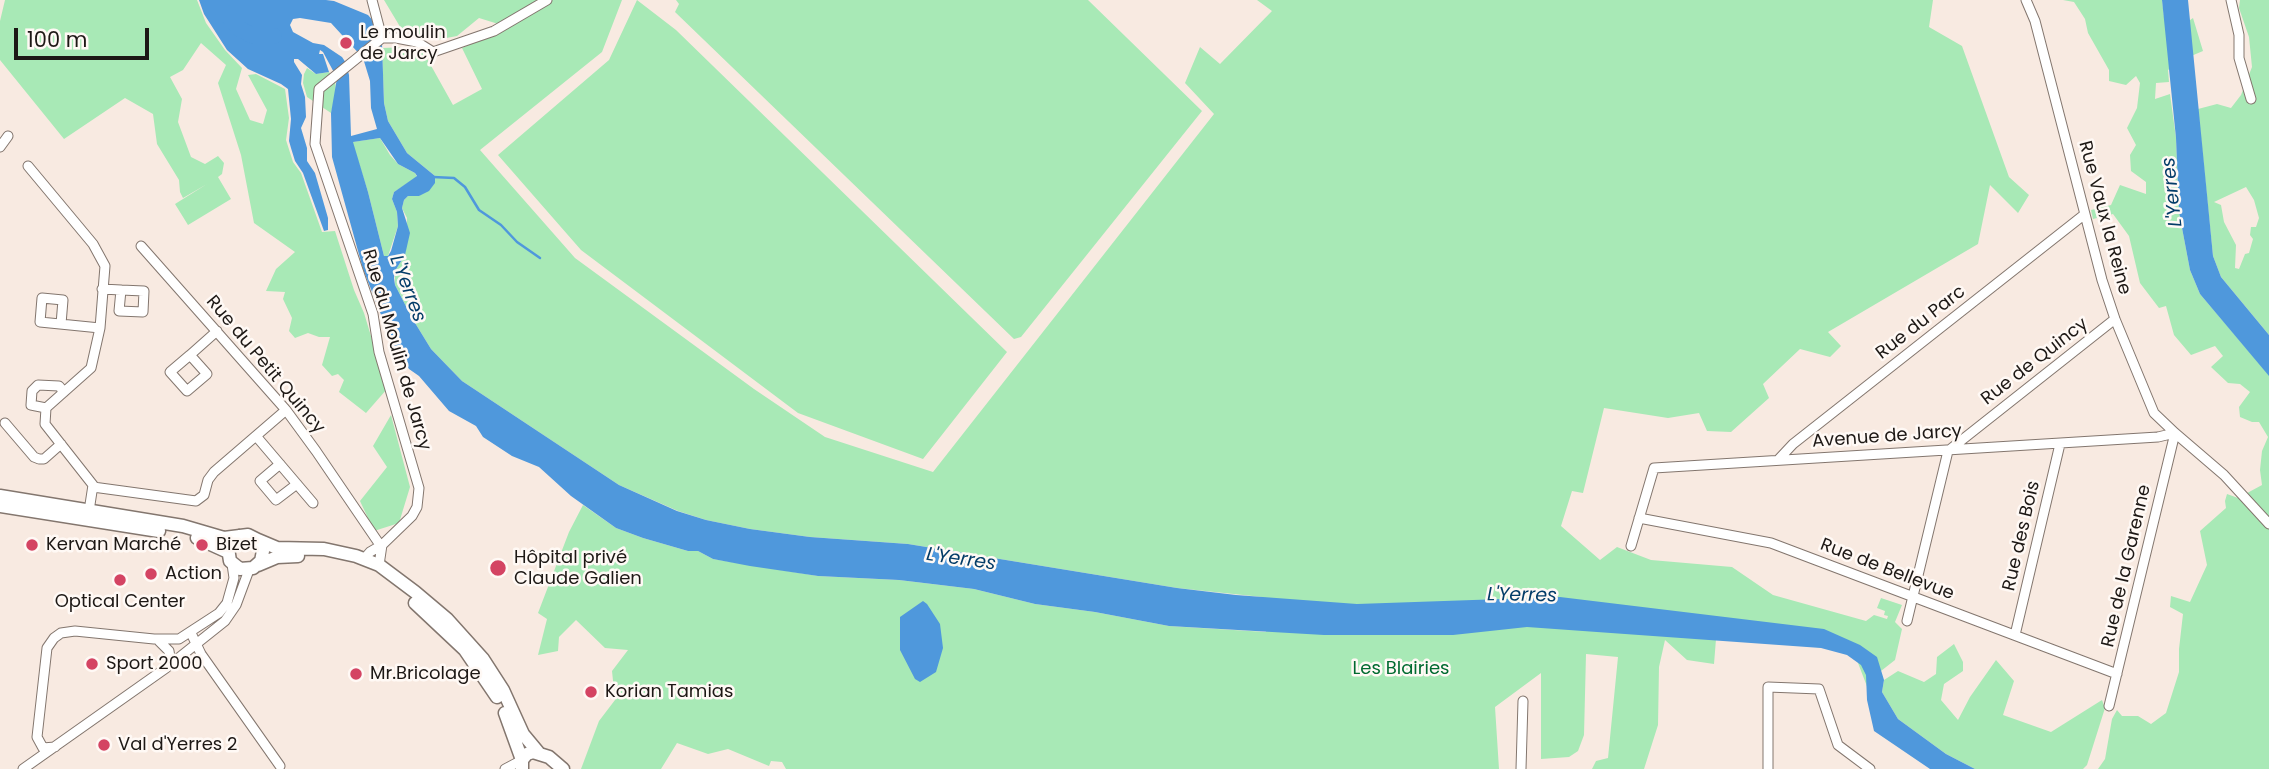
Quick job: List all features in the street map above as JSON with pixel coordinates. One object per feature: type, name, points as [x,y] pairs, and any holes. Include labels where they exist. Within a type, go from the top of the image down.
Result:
[{"type":"main road","points":[[0,496],[183,526],[224,538],[248,536],[277,548],[324,549],[379,565],[447,620],[471,645],[493,674],[523,734],[538,752],[563,769]]},
{"type":"main road","points":[[0,506],[182,534],[208,542],[240,569],[254,567],[277,557],[336,558],[370,570],[396,586],[447,632],[478,667],[499,701],[522,764]]},
{"type":"main road","points":[[230,558],[230,545],[239,537]]},
{"type":"main road","points":[[254,567],[263,551],[258,540]]},
{"type":"main road","points":[[522,764],[527,754],[538,752]]},
{"type":"street","points":[[372,0],[382,38],[416,42],[433,52],[494,31],[547,0]]},
{"type":"street","name":"Rue Vaux la Reine","points":[[2026,0],[2035,21],[2115,319],[2154,413],[2224,475],[2269,524]]},
{"type":"street","points":[[2231,0],[2239,35],[2239,58],[2251,99]]},
{"type":"street","name":"Rue du Moulin de Jarcy","points":[[364,559],[412,516],[417,507],[419,488],[379,352],[373,314],[315,144],[319,89],[382,38]]},
{"type":"street","points":[[0,147],[8,136]]},
{"type":"street","points":[[28,166],[93,244],[105,266],[100,328],[91,368],[46,408],[45,424],[93,485],[89,511]]},
{"type":"street","name":"Rue du Parc","points":[[1778,460],[1793,444],[2085,214]]},
{"type":"street","name":"Rue du Petit Quincy","points":[[141,246],[286,410],[382,545]]},
{"type":"street","points":[[102,289],[121,290]]},
{"type":"street","name":"Rue de Quincy","points":[[1948,451],[2115,319]]},
{"type":"street","points":[[61,324],[100,328]]},
{"type":"street","points":[[190,355],[217,331]]},
{"type":"street","points":[[46,408],[31,405],[32,391],[38,386],[59,386],[64,392]]},
{"type":"street","points":[[93,487],[196,501],[204,495],[208,480],[214,472],[286,410]]},
{"type":"street","points":[[5,423],[34,457],[39,459],[44,459],[61,444]]},
{"type":"street","name":"Avenue de Jarcy","points":[[1639,518],[1654,468],[2060,444],[2158,437],[2175,433]]},
{"type":"street","name":"Rue de la Garenne","points":[[2109,706],[2175,433]]},
{"type":"street","points":[[256,436],[313,503]]},
{"type":"street","name":"Rue des Bois","points":[[2015,635],[2060,444]]},
{"type":"street","points":[[1907,621],[1948,451]]},
{"type":"street","points":[[280,464],[260,481],[268,491],[276,500],[297,484]]},
{"type":"street","points":[[1631,546],[1639,518]]},
{"type":"street","name":"Rue de Bellevue","points":[[1639,518],[1771,543],[2117,674]]},
{"type":"street","points":[[379,565],[382,545]]},
{"type":"street","points":[[55,747],[43,748],[37,737],[47,648],[54,638],[61,633],[75,631],[179,639],[219,613],[227,603],[234,578],[230,558]]},
{"type":"street","points":[[23,769],[197,645],[233,612],[254,567]]},
{"type":"street","points":[[191,633],[201,654],[280,765]]},
{"type":"street","points":[[154,639],[162,642],[169,651],[166,668]]},
{"type":"street","points":[[1769,769],[1768,687],[1819,688],[1838,746],[1870,769]]},
{"type":"street","points":[[1521,769],[1523,701]]},
{"type":"street","points":[[505,769],[522,764]]},
{"type":"green space","points":[[5,0],[197,0],[206,23],[242,68],[236,89],[250,120],[263,124],[267,110],[248,75],[256,74],[285,89],[289,118],[286,140],[293,162],[301,173],[322,232],[335,231],[387,389],[366,413],[339,392],[344,380],[338,374],[332,376],[322,365],[330,337],[308,333],[295,338],[289,331],[292,318],[283,299],[285,292],[266,291],[276,269],[295,252],[254,223],[241,155],[218,83],[226,65],[201,43],[183,70],[170,77],[182,99],[178,122],[191,157],[205,164],[218,156],[224,163],[222,174],[218,177],[231,199],[188,225],[175,204],[207,184],[183,198],[179,180],[157,144],[153,114],[125,98],[64,139],[0,60],[0,21]]},
{"type":"green space","name":"Les Blairies","points":[[384,0],[622,0],[602,52],[480,150],[575,258],[754,389],[825,437],[933,472],[1214,114],[1185,83],[1200,47],[1220,64],[1272,11],[1257,0],[1933,0],[1929,27],[1962,46],[2009,177],[2029,195],[2018,213],[1990,185],[1978,244],[1828,332],[1841,346],[1830,357],[1800,349],[1763,384],[1769,398],[1731,432],[1707,431],[1699,413],[1668,418],[1604,408],[1583,493],[1572,491],[1561,526],[1600,560],[1617,547],[1651,560],[1732,567],[1773,595],[1866,621],[1874,615],[1887,619],[1885,611],[1877,608],[1881,598],[1902,605],[1895,622],[1902,629],[1895,660],[1872,678],[1868,689],[1853,650],[1716,639],[1714,664],[1687,660],[1665,640],[1659,667],[1658,725],[1644,769],[1592,769],[1596,761],[1608,758],[1618,657],[1586,654],[1584,735],[1578,751],[1569,757],[1541,759],[1541,673],[1495,707],[1499,769],[786,769],[782,762],[771,761],[769,766],[728,749],[708,754],[677,743],[661,769],[581,769],[599,721],[615,700],[612,671],[628,650],[605,648],[576,620],[559,637],[558,651],[538,655],[547,619],[538,613],[569,532],[583,505],[616,528],[688,551],[698,551],[713,559],[818,576],[899,580],[974,589],[1035,604],[1169,626],[1266,632],[1262,597],[1177,588],[908,544],[810,537],[706,520],[678,511],[619,485],[462,381],[431,349],[395,285],[395,271],[405,255],[407,218],[402,208],[404,200],[408,196],[419,196],[435,176],[407,153],[388,121],[384,103],[382,48],[409,47],[424,53],[453,105],[482,89],[462,48],[508,27],[479,18],[457,36],[436,40],[402,30]]},
{"type":"green space","points":[[637,0],[676,30],[1007,352],[923,459],[798,413],[581,250],[498,155],[609,60]]},
{"type":"green space","points":[[676,0],[1088,0],[1202,111],[1021,337],[1014,339],[675,12],[679,4]]},
{"type":"green space","points":[[2063,0],[2162,0],[2164,17],[2183,25],[2193,18],[2203,51],[2168,70],[2169,82],[2156,83],[2155,99],[2170,94],[2176,138],[2179,212],[2190,270],[2200,294],[2269,375],[2269,769],[2098,769],[2105,759],[2112,719],[2117,710],[2122,716],[2138,716],[2151,724],[2166,713],[2179,672],[2183,614],[2170,607],[2171,596],[2190,602],[2207,565],[2200,531],[2226,508],[2227,494],[2238,498],[2262,485],[2262,451],[2268,437],[2259,422],[2240,417],[2239,407],[2250,392],[2240,384],[2228,383],[2211,367],[2223,356],[2215,346],[2191,355],[2174,335],[2166,306],[2159,308],[2140,283],[2129,236],[2113,214],[2093,219],[2091,210],[2111,205],[2120,185],[2146,194],[2146,182],[2131,171],[2130,155],[2136,145],[2127,128],[2137,108],[2140,83],[2136,76],[2126,85],[2109,81],[2109,70],[2088,33],[2085,19],[2074,2]]},
{"type":"green space","points":[[2240,0],[2269,0],[2269,335],[2221,277],[2213,256],[2198,109],[2217,104],[2231,108],[2241,95],[2252,67],[2249,37],[2239,8]],"holes":[[[2246,187],[2254,200],[2259,218],[2256,227],[2251,227],[2250,235],[2253,239],[2249,253],[2245,254],[2239,269],[2235,268],[2236,245],[2224,222],[2221,205],[2214,202]]]},
{"type":"green space","points":[[307,68],[316,74],[329,72],[335,80],[336,92],[331,113],[307,97],[303,83]]},
{"type":"green space","points":[[380,138],[398,164],[415,173],[417,177],[394,192],[392,199],[398,226],[388,256],[384,256],[352,142]]},
{"type":"green space","points":[[391,415],[410,487],[399,523],[374,531],[360,501],[387,467],[373,446]]},
{"type":"green space","points":[[1954,644],[1963,662],[1963,671],[1944,684],[1941,700],[1958,720],[1970,697],[1996,660],[2014,681],[2003,715],[2051,732],[2102,700],[2105,708],[2087,765],[2083,769],[1975,769],[1946,754],[1898,719],[1882,692],[1884,680],[1898,671],[1924,682],[1936,674],[1937,657]]},
{"type":"water","points":[[199,0],[326,0],[368,15],[375,23],[382,44],[384,103],[388,121],[407,153],[435,176],[435,183],[429,191],[419,196],[408,196],[404,200],[402,208],[410,233],[405,255],[395,271],[394,278],[412,318],[431,349],[462,381],[619,485],[677,511],[750,529],[810,537],[908,544],[1177,588],[1236,595],[1357,604],[1560,597],[1824,629],[1860,645],[1877,657],[1884,680],[1882,692],[1898,719],[1946,754],[1975,769],[1930,769],[1874,731],[1867,700],[1866,675],[1861,665],[1847,655],[1821,648],[1527,627],[1453,635],[1324,635],[1169,626],[1035,604],[974,589],[899,580],[818,576],[750,566],[713,559],[698,551],[688,551],[616,528],[571,496],[539,467],[512,456],[483,437],[476,426],[449,411],[419,376],[409,369],[391,340],[363,269],[332,157],[331,113],[337,78],[323,52],[320,50],[319,54],[323,54],[329,72],[316,74],[298,59],[294,59],[294,62],[302,75],[301,84],[305,97],[306,117],[301,128],[307,148],[307,161],[315,173],[328,218],[328,230],[324,231],[289,141],[291,119],[288,89],[248,69],[227,50],[204,14]],"holes":[[[293,19],[331,23],[363,58],[370,81],[371,108],[377,129],[351,136],[349,75],[346,63],[342,57],[324,45],[313,43],[293,32],[290,25]],[[380,138],[398,164],[417,176],[394,192],[392,199],[398,226],[388,256],[384,256],[353,142]]]},
{"type":"water","points":[[2162,0],[2188,0],[2213,256],[2221,277],[2269,335],[2269,376],[2200,294],[2190,270],[2179,212],[2176,138]]},
{"type":"water","points":[[923,601],[940,624],[943,648],[936,672],[920,682],[915,679],[900,650],[900,617]]},
{"type":"waterway","name":"L'Yerres","points":[[213,0],[240,29],[253,36],[274,36]]},
{"type":"waterway","points":[[433,177],[454,178],[465,187],[479,210],[540,258]]},
{"type":"place","name":"Le moulin de Jarcy","points":[[346,43]]},
{"type":"place","name":"Kervan Marché","points":[[32,545]]},
{"type":"place","name":"Bizet","points":[[202,545]]},
{"type":"place","name":"Hôpital privé Claude Galien","points":[[498,568]]},
{"type":"place","name":"Action","points":[[151,574]]},
{"type":"place","name":"Optical Center","points":[[120,580]]},
{"type":"place","name":"Sport 2000","points":[[92,664]]},
{"type":"place","name":"Mr.Bricolage","points":[[356,674]]},
{"type":"place","name":"Korian Tamias","points":[[591,692]]},
{"type":"place","name":"Val d'Yerres 2","points":[[104,745]]}]
